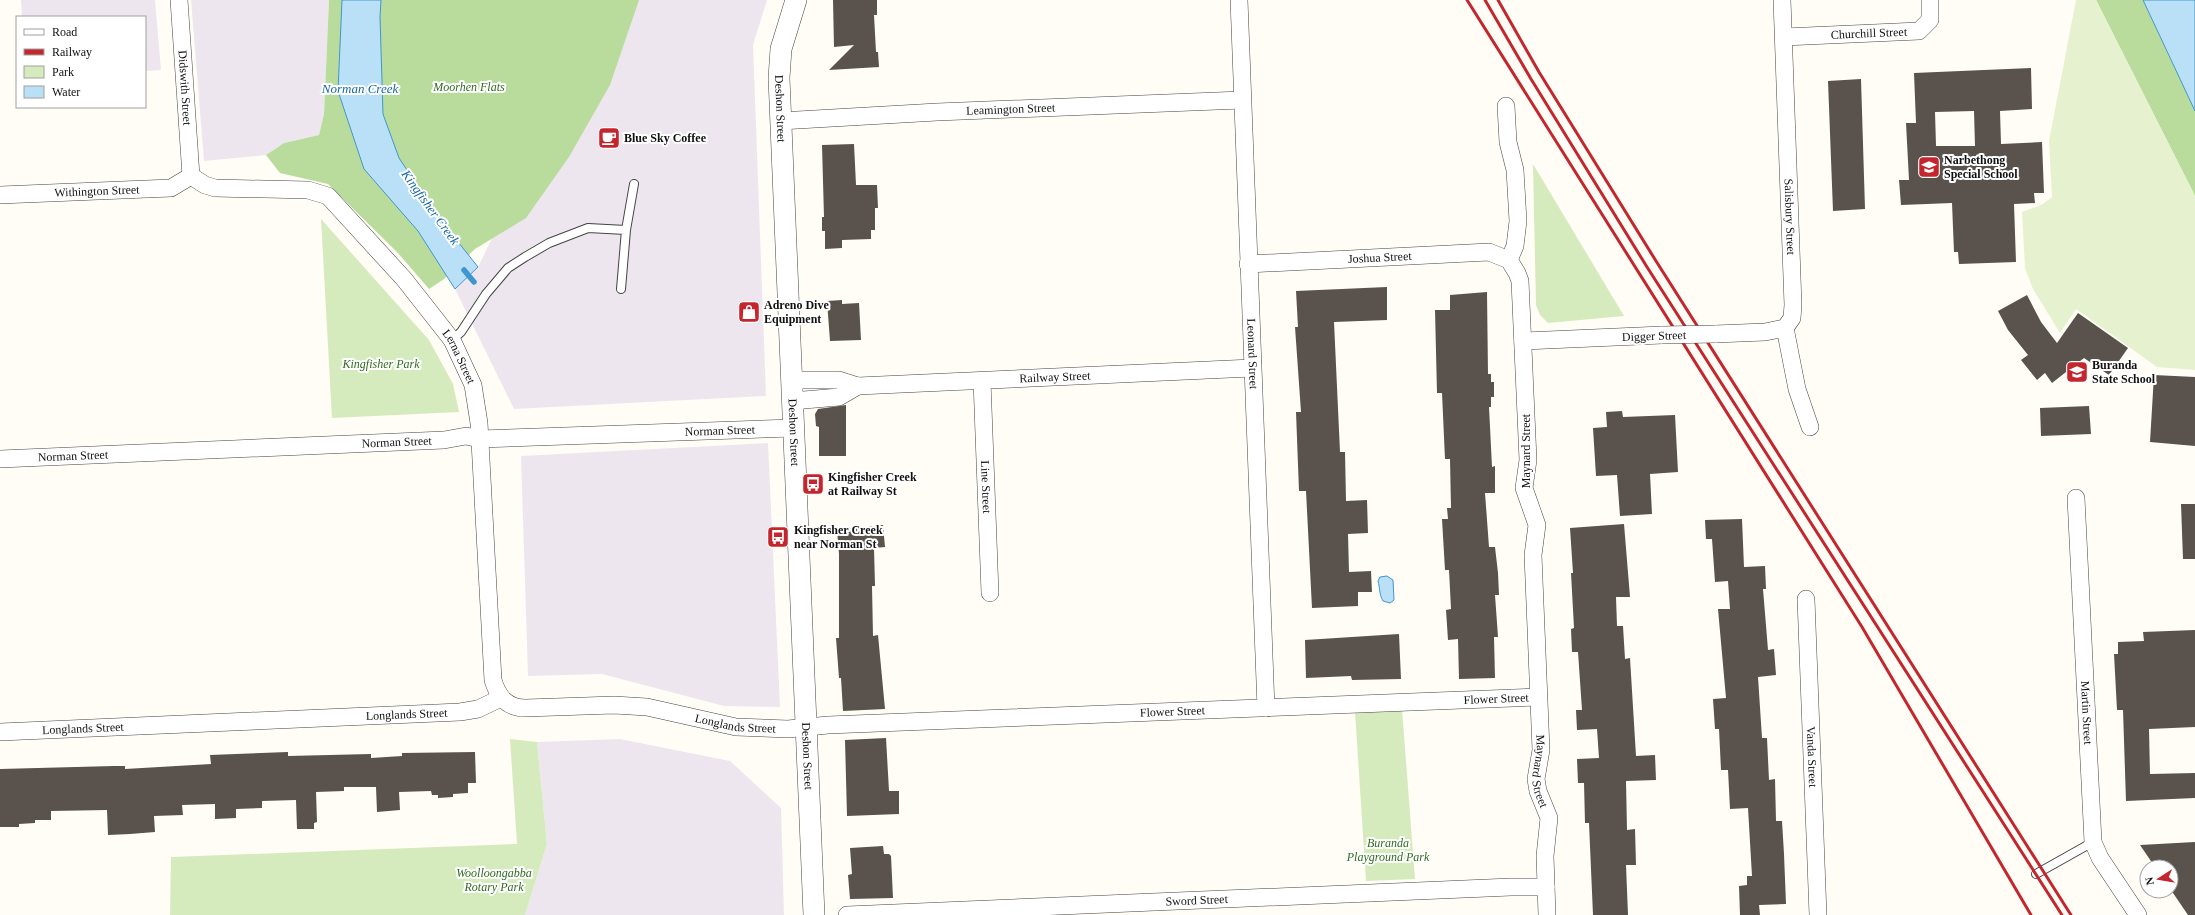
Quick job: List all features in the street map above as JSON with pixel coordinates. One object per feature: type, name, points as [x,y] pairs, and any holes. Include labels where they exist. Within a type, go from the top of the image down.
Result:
[{"type":"street","name":"Didswith Street","points":[[179,0],[191,176]]},
{"type":"street","name":"Deshon Street","points":[[796,0],[785,35],[779,63],[780,120],[814,915]]},
{"type":"street","name":"Leonard Street","points":[[1239,0],[1266,708]]},
{"type":"street","name":"Salisbury Street","points":[[1782,0],[1793,312],[1790,322],[1785,328]]},
{"type":"street","name":"Churchill Street","points":[[1784,37],[1919,31],[1930,20],[1930,0]]},
{"type":"street","name":"Leamington Street","points":[[780,120],[922,112],[1242,100]]},
{"type":"street","points":[[1506,106],[1508,142],[1515,170],[1518,204],[1515,246],[1509,260]]},
{"type":"street","name":"Withington Street","points":[[0,195],[170,188],[191,176]]},
{"type":"street","name":"Lerna Street","points":[[191,176],[205,185],[215,188],[308,190],[328,196],[404,279],[452,340],[473,385],[480,439],[492,680],[501,698]]},
{"type":"street","name":"Joshua Street","points":[[1248,264],[1489,252],[1509,260]]},
{"type":"street","name":"Maynard Street","points":[[1509,260],[1517,272],[1520,281],[1524,341],[1528,460],[1524,488],[1537,525],[1533,555],[1541,750],[1536,779],[1538,791],[1548,818],[1545,856],[1547,915]]},
{"type":"street","name":"Digger Street","points":[[1524,341],[1764,332],[1785,328]]},
{"type":"street","points":[[1785,328],[1796,389],[1810,427]]},
{"type":"street","name":"Railway Street","points":[[792,380],[839,380],[858,386],[1252,368]]},
{"type":"street","name":"Line Street","points":[[982,381],[990,593]]},
{"type":"street","name":"Railway Street","points":[[792,401],[839,397],[858,386]]},
{"type":"street","name":"Norman Street","points":[[0,459],[444,440],[466,436],[480,439],[793,428]]},
{"type":"street","name":"Martin Street","points":[[2076,498],[2093,842],[2100,858],[2138,915]]},
{"type":"street","name":"Vanda Street","points":[[1806,599],[1818,915]]},
{"type":"street","name":"Flower Street","points":[[806,727],[1538,697]]},
{"type":"street","name":"Longlands Street","points":[[0,732],[460,712],[478,709],[501,698],[506,703],[518,708],[614,704],[647,707],[736,727],[788,729],[806,727]]},
{"type":"street","name":"Sword Street","points":[[847,915],[1546,887]]},
{"type":"lane","points":[[621,289],[626,230],[634,184]]},
{"type":"lane","points":[[452,340],[461,332],[486,294],[508,268],[525,257],[549,243],[588,228],[626,230]]},
{"type":"lane","points":[[2036,874],[2093,842]]},
{"type":"shaded area","points":[[21,0],[155,0],[161,70],[146,71],[146,16],[22,16]]},
{"type":"shaded area","points":[[191,0],[329,0],[324,114],[319,135],[284,143],[266,155],[204,161]]},
{"type":"shaded area","points":[[609,0],[767,0],[753,45],[766,396],[514,409],[455,289],[478,267]]},
{"type":"shaded area","points":[[768,443],[780,707],[724,706],[602,674],[528,676],[521,456]]},
{"type":"shaded area","points":[[620,739],[730,761],[781,808],[784,915],[525,915],[547,844],[537,742]]},
{"type":"green space","name":"Moorhen Flats","points":[[329,0],[639,0],[610,85],[569,157],[526,218],[475,249],[444,279],[429,289],[398,253],[328,184],[280,173],[266,155],[284,143],[319,135],[324,114]]},
{"type":"green space","points":[[2076,0],[2096,0],[2195,196],[2195,370],[2157,367],[2076,309],[2060,333],[2033,289],[2025,268],[2022,212],[2043,204],[2052,197],[2049,141]]},
{"type":"green space","points":[[2096,0],[2143,0],[2195,111],[2195,196]]},
{"type":"green space","points":[[1533,164],[1624,316],[1548,323],[1540,315],[1536,305]]},
{"type":"green space","name":"Kingfisher Park","points":[[321,219],[429,340],[453,384],[459,412],[332,418]]},
{"type":"green space","name":"Buranda Playground Park","points":[[1402,709],[1415,879],[1366,881],[1355,712]]},
{"type":"green space","name":"Woolloongabba Rotary Park","points":[[510,739],[537,742],[547,844],[525,915],[170,915],[171,857],[517,844]]},
{"type":"water","name":"Norman Creek","points":[[342,0],[381,0],[380,17],[383,114],[399,158],[439,218],[478,267],[455,289],[418,231],[364,169],[338,91]]},
{"type":"water","points":[[2143,0],[2195,0],[2195,111]]},
{"type":"water","points":[[1387,576],[1393,580],[1394,600],[1390,603],[1383,601],[1378,581],[1380,577]]},
{"type":"building","points":[[833,0],[877,0],[877,15],[874,15],[876,52],[878,52],[879,67],[829,70],[854,45],[834,47]]},
{"type":"building","points":[[2031,68],[2032,109],[2000,111],[2001,144],[2042,142],[2044,193],[2034,193],[2035,203],[2014,204],[2016,262],[1959,264],[1958,252],[1954,252],[1952,203],[1901,205],[1899,180],[1909,180],[1906,123],[1916,123],[1914,73]],"holes":[[[1974,111],[1975,146],[1936,146],[1935,112]]]},
{"type":"building","points":[[1861,79],[1865,209],[1833,211],[1828,81]]},
{"type":"building","points":[[854,144],[856,185],[877,185],[878,208],[875,208],[875,230],[871,230],[871,239],[842,240],[842,248],[825,249],[825,231],[822,231],[822,217],[824,217],[822,145]]},
{"type":"building","points":[[1387,287],[1387,320],[1334,322],[1340,452],[1345,452],[1346,501],[1367,500],[1368,533],[1348,534],[1349,572],[1371,571],[1372,592],[1358,592],[1358,606],[1312,608],[1306,491],[1299,491],[1296,412],[1301,412],[1295,327],[1298,327],[1296,291]]},
{"type":"building","points":[[1487,292],[1488,374],[1491,374],[1491,382],[1494,382],[1494,397],[1491,397],[1491,407],[1489,407],[1492,467],[1495,466],[1495,493],[1485,493],[1489,547],[1495,547],[1498,573],[1499,595],[1495,595],[1498,637],[1494,637],[1495,678],[1459,679],[1458,639],[1448,640],[1446,610],[1451,609],[1449,570],[1445,570],[1442,519],[1448,519],[1447,508],[1451,508],[1450,459],[1445,459],[1442,393],[1437,393],[1435,310],[1450,310],[1450,295]]},
{"type":"building","points":[[2027,295],[2041,322],[2057,343],[2078,313],[2128,348],[2109,375],[2084,358],[2052,383],[2045,373],[2037,380],[2021,360],[2028,355],[2008,330],[1998,311]]},
{"type":"building","points":[[842,300],[842,304],[859,303],[861,340],[830,341],[827,301]]},
{"type":"building","points":[[2154,375],[2195,377],[2195,446],[2150,442]]},
{"type":"building","points":[[846,405],[846,456],[819,456],[819,427],[816,426],[815,414],[818,409]]},
{"type":"building","points":[[2089,406],[2091,434],[2041,436],[2040,408]]},
{"type":"building","points":[[1622,411],[1623,417],[1675,415],[1678,472],[1650,474],[1652,514],[1620,516],[1617,475],[1596,476],[1593,428],[1607,427],[1606,412]]},
{"type":"building","points":[[2181,504],[2195,504],[2195,559],[2183,559]]},
{"type":"building","points":[[1742,519],[1744,567],[1765,566],[1766,589],[1763,589],[1768,650],[1774,649],[1776,675],[1758,677],[1762,738],[1767,738],[1769,780],[1775,779],[1776,821],[1782,821],[1786,904],[1759,905],[1760,915],[1740,915],[1739,886],[1747,885],[1747,876],[1752,876],[1748,808],[1730,809],[1728,770],[1721,770],[1719,729],[1715,729],[1713,699],[1726,698],[1718,609],[1730,609],[1728,581],[1715,582],[1712,539],[1706,539],[1705,520]]},
{"type":"building","points":[[1624,524],[1630,597],[1616,597],[1617,626],[1623,626],[1625,659],[1630,658],[1636,756],[1655,755],[1656,780],[1626,781],[1627,830],[1635,829],[1636,865],[1626,865],[1628,915],[1593,915],[1589,823],[1585,823],[1584,783],[1578,783],[1577,759],[1599,758],[1597,729],[1577,730],[1576,710],[1582,710],[1578,652],[1572,652],[1571,629],[1574,628],[1570,528]]},
{"type":"building","points":[[883,525],[885,547],[874,548],[875,586],[872,586],[873,636],[878,635],[885,709],[843,711],[836,638],[839,638],[839,554],[837,530]]},
{"type":"building","points":[[2195,630],[2195,727],[2149,729],[2150,774],[2195,773],[2195,798],[2126,801],[2123,710],[2117,710],[2114,654],[2118,654],[2118,642],[2144,641],[2143,632]]},
{"type":"building","points":[[1399,634],[1401,679],[1352,680],[1351,676],[1306,678],[1305,640]]},
{"type":"building","points":[[886,738],[889,791],[899,791],[899,814],[847,816],[845,740]]},
{"type":"building","points":[[288,752],[288,756],[371,754],[371,758],[402,756],[402,753],[475,752],[476,783],[468,783],[468,793],[453,794],[453,797],[438,798],[438,795],[432,795],[431,791],[399,792],[400,810],[377,812],[376,787],[344,787],[344,791],[316,792],[317,822],[314,823],[314,829],[297,829],[296,800],[262,801],[262,808],[236,809],[236,818],[215,819],[215,804],[182,805],[183,815],[154,816],[155,832],[108,835],[107,810],[51,811],[51,820],[35,820],[35,823],[19,824],[19,827],[0,827],[0,769],[125,766],[125,769],[211,764],[210,755]]},
{"type":"building","points":[[2195,842],[2195,915],[2188,915],[2177,899],[2179,899],[2179,859],[2150,859],[2140,845]]},
{"type":"building","points":[[883,846],[884,854],[889,854],[891,856],[893,898],[850,899],[848,875],[852,874],[850,848]]},
{"type":"waterway","name":"Kingfisher Creek","points":[[464,270],[474,282]]},
{"type":"railway","points":[[1467,0],[1862,627],[2031,915]]},
{"type":"railway","points":[[1485,0],[1531,79],[1647,267],[2062,915]]},
{"type":"railway","points":[[1498,0],[1539,72],[1656,261],[2071,915]]},
{"type":"place","name":"Blue Sky Coffee","points":[[609,138]]},
{"type":"place","name":"Narbethong Special School","points":[[1929,167]]},
{"type":"place","name":"Adreno Dive Equipment","points":[[749,312]]},
{"type":"place","name":"Buranda State School","points":[[2077,372]]},
{"type":"place","name":"Kingfisher Creek at Railway St","points":[[813,484]]},
{"type":"place","name":"Kingfisher Creek near Norman St","points":[[778,537]]}]
